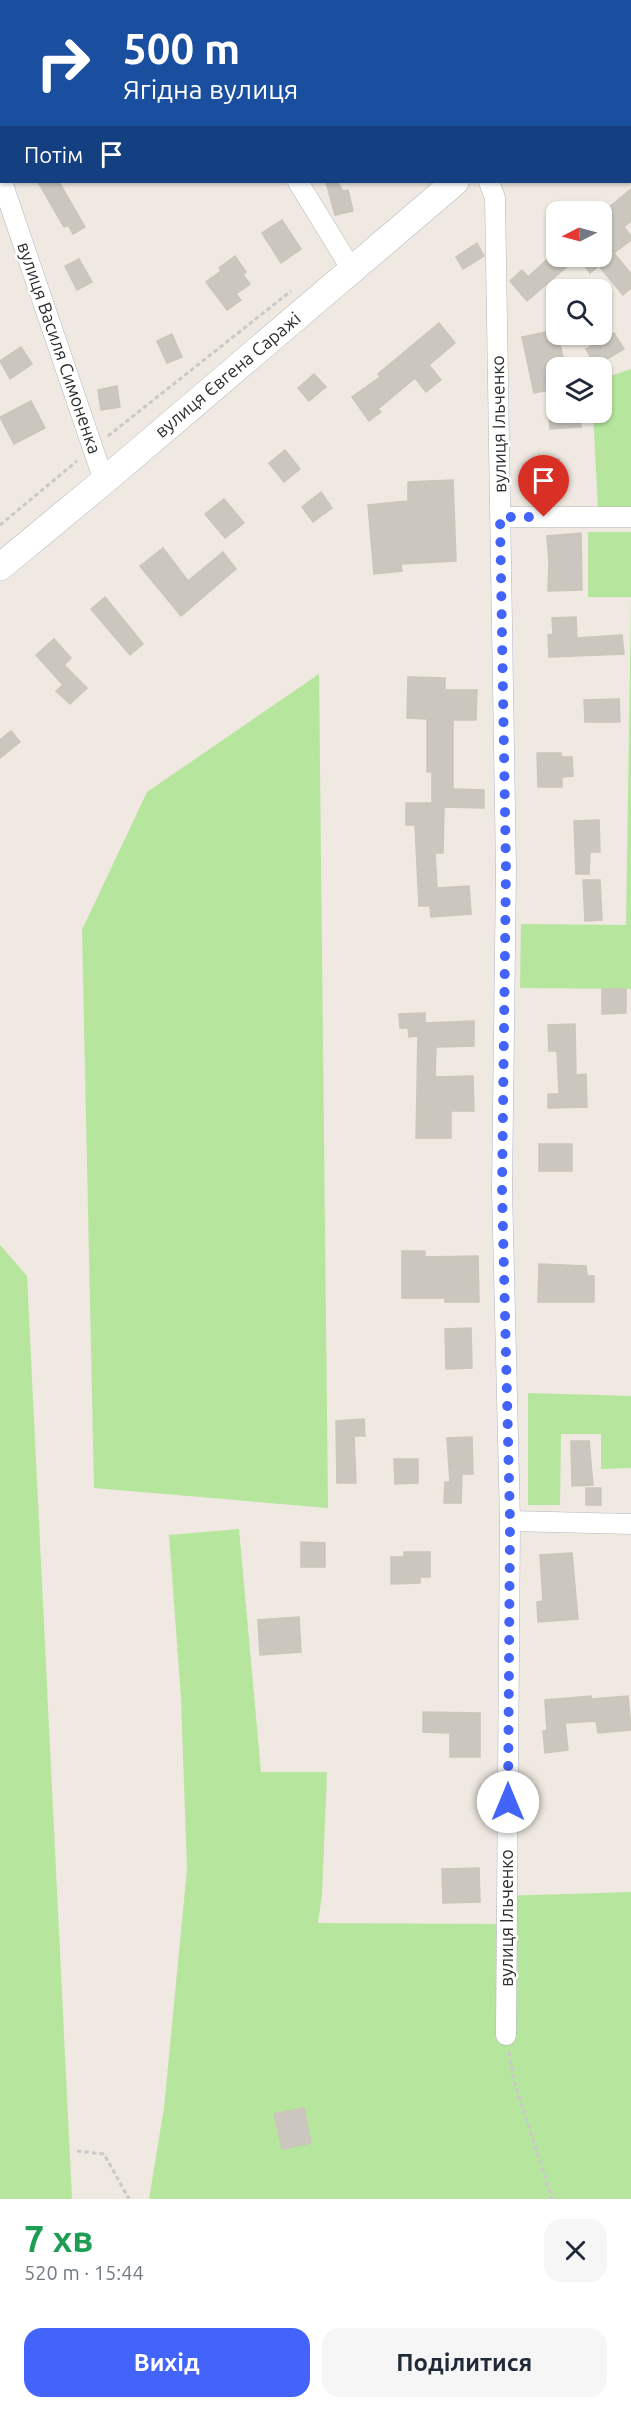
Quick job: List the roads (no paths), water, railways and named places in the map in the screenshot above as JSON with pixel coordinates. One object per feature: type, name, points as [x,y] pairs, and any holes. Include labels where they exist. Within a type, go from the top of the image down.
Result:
[{"type":"main road","name":"вулиця Євгена Саражі","points":[[0,567],[454,183]]},
{"type":"street","name":"вулиця Василя Симоненка","points":[[3,183],[104,481]]},
{"type":"street","points":[[299,183],[352,270]]},
{"type":"street","name":"вулиця Ільченко","points":[[489,183],[495,198],[506,870],[502,1189],[510,1521],[507,2035]]},
{"type":"street","points":[[500,517],[631,517]]},
{"type":"street","points":[[510,1521],[631,1524]]}]
